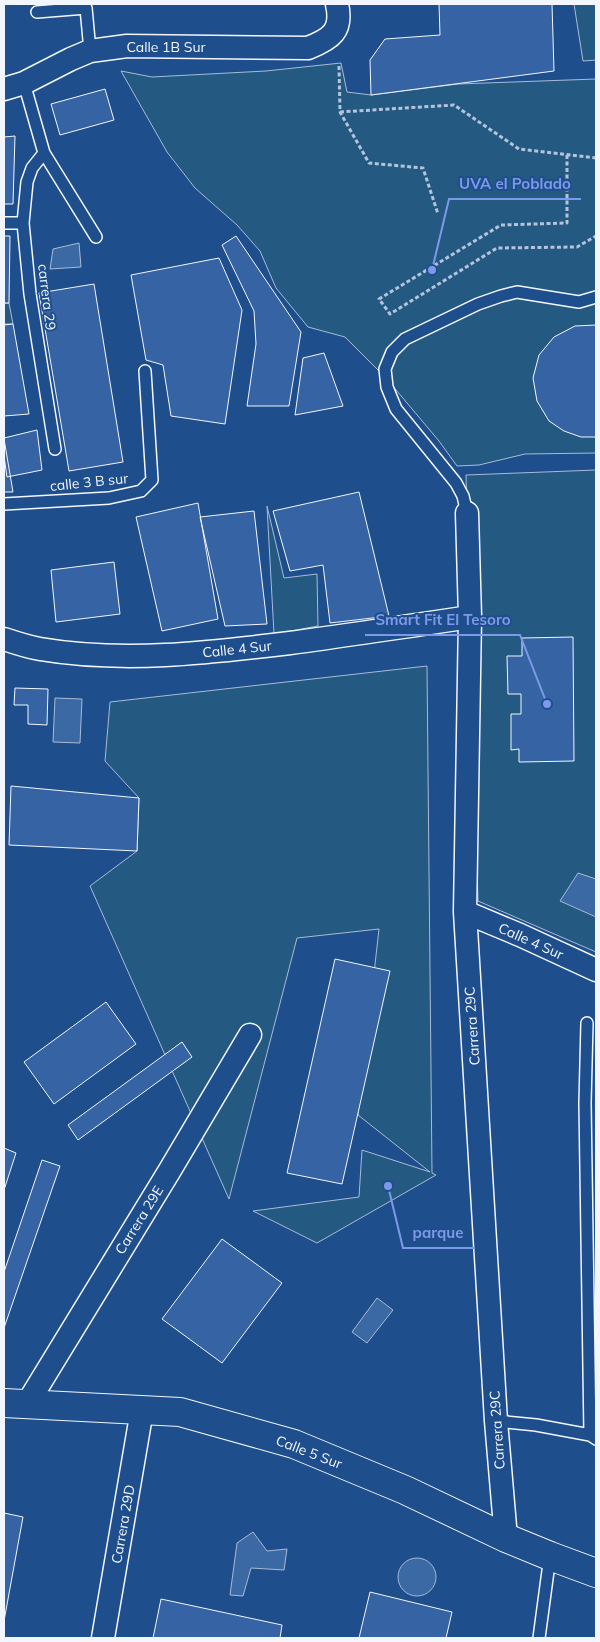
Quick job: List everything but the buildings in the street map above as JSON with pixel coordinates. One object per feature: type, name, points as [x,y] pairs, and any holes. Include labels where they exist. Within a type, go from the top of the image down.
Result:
[{"type":"street","name":"Calle 1B Sur","points":[[14,86],[90,52],[127,46],[308,48],[322,43],[333,35],[337,24],[337,4]]},
{"type":"street","name":"Carrera 29C","points":[[468,513],[470,617],[465,912],[496,1421],[506,1538]]},
{"type":"street","name":"Calle 4 Sur","points":[[4,640],[40,649],[96,655],[172,655],[345,636],[470,617]]},
{"type":"street","name":"Calle 4 Sur","points":[[465,912],[596,970]]},
{"type":"street","name":"Carrera 29E","points":[[15,1403],[170,1170],[250,1034]]},
{"type":"street","name":"Calle 5 Sur","points":[[15,1403],[180,1412],[294,1444],[405,1490],[506,1538],[596,1573]]},
{"type":"street","name":"Carrera 29D","points":[[104,1638],[142,1410]]},
{"type":"lane","points":[[37,12],[86,8],[90,52]]},
{"type":"lane","points":[[14,86],[44,153],[96,237]]},
{"type":"lane","name":"carrera 29","points":[[44,153],[32,168],[27,182],[23,223],[30,294],[54,449]]},
{"type":"lane","points":[[4,223],[23,223]]},
{"type":"lane","points":[[468,513],[463,496],[456,483],[396,409],[388,387],[386,369],[392,352],[405,339],[478,304],[502,296],[517,292],[579,302],[596,297]]},
{"type":"lane","name":"calle 3 B sur","points":[[4,504],[109,498],[141,491],[152,480],[146,371]]},
{"type":"lane","points":[[496,1421],[536,1426],[593,1437],[591,1105],[587,1023]]},
{"type":"lane","points":[[539,1638],[550,1556]]},
{"type":"path","points":[[339,66],[340,112],[370,163],[423,168],[438,214]]},
{"type":"path","points":[[340,112],[454,105],[520,150],[596,158]]},
{"type":"path","points":[[567,155],[567,223],[501,224],[379,299],[390,314],[497,248],[577,247],[596,236]]},
{"type":"shaded area","points":[[574,4],[596,4],[596,60],[583,61]]},
{"type":"shaded area","points":[[341,63],[347,92],[371,95],[458,84],[596,79],[596,453],[525,454],[479,465],[457,466],[439,441],[386,378],[345,337],[308,327],[276,288],[260,251],[237,225],[195,188],[167,152],[121,71],[152,77],[266,71]]},
{"type":"shaded area","points":[[79,243],[81,267],[50,269],[53,249]]},
{"type":"shaded area","points":[[4,303],[9,303],[13,324],[4,324]]},
{"type":"shaded area","points":[[596,470],[596,952],[478,901],[466,475]]},
{"type":"shaded area","points":[[267,506],[284,578],[317,574],[318,626],[274,634]]},
{"type":"shaded area","points":[[427,666],[432,1173],[436,1175],[317,1243],[253,1211],[359,1197],[362,1150],[430,1172],[358,1115],[379,929],[297,938],[229,1199],[90,886],[137,851],[139,798],[105,761],[110,702]]},
{"type":"shaded area","points":[[55,698],[82,699],[80,743],[53,742]]},
{"type":"shaded area","points":[[578,873],[596,879],[596,917],[560,901]]},
{"type":"shaded area","points":[[377,1298],[393,1310],[367,1343],[352,1332]]},
{"type":"shaded area","points":[[253,1532],[267,1551],[287,1549],[284,1570],[251,1568],[243,1596],[230,1595],[237,1543]]},
{"type":"shaded area","points":[[417,1558],[430,1564],[436,1577],[430,1590],[417,1596],[404,1590],[398,1577],[404,1564]]},
{"type":"place","name":"UVA el Poblado","points":[[432,270]]},
{"type":"place","name":"Smart Fit El Tesoro","points":[[547,704]]},
{"type":"place","name":"parque","points":[[388,1186]]}]
